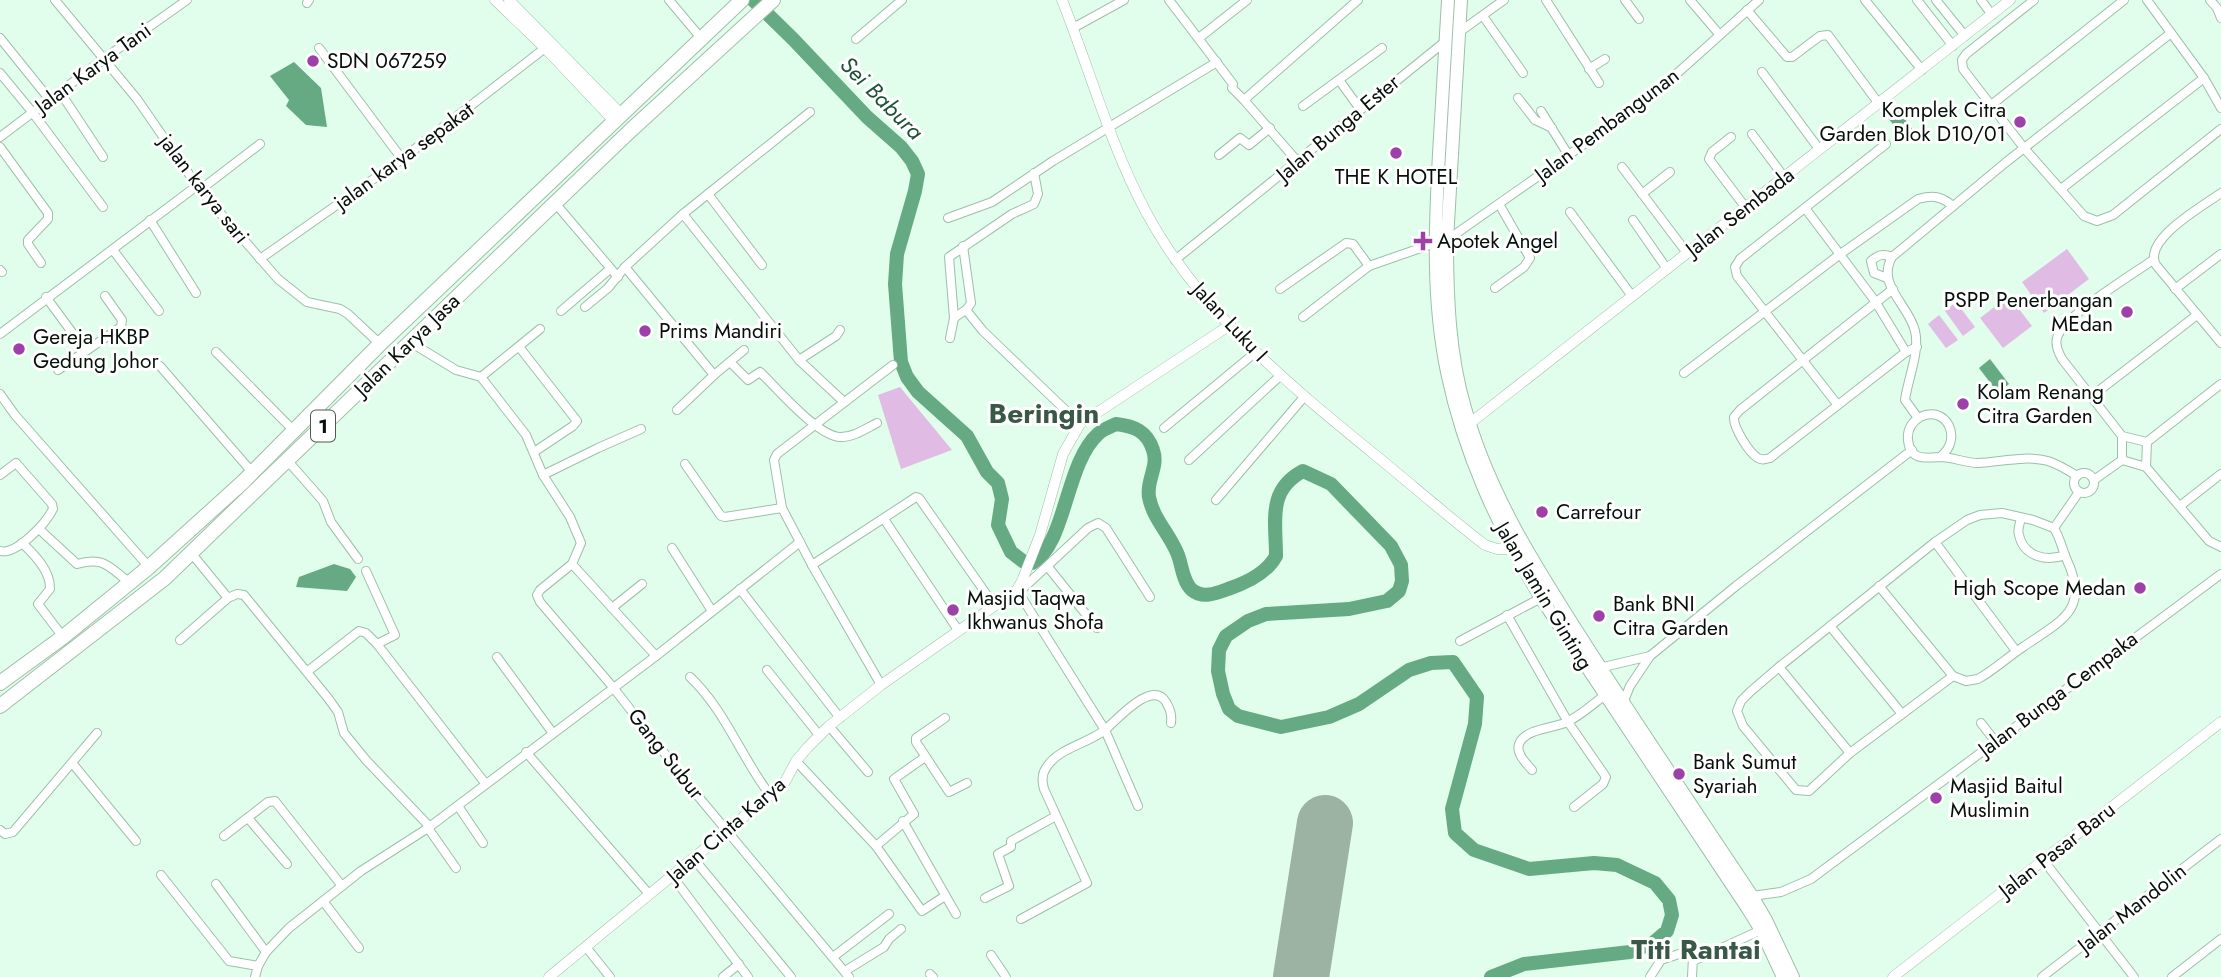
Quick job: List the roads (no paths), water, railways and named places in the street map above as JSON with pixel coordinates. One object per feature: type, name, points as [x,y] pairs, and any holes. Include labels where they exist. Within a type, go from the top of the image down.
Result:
[{"type":"highway","name":"Jalan Karya Jasa","points":[[0,706],[124,611],[192,554],[555,203],[773,0]]},
{"type":"highway","name":"Jalan Karya Jasa","points":[[0,683],[130,583],[247,477],[380,344],[736,5]]},
{"type":"highway","points":[[247,477],[254,492]]},
{"type":"main road","name":"Jalan Jamin Ginting","points":[[1448,0],[1441,242],[1442,340],[1455,405],[1479,480],[1512,549],[1541,597],[1596,670],[1605,695],[1619,706],[1752,896],[1793,977]]},
{"type":"main road","name":"Jalan Jamin Ginting","points":[[1461,0],[1441,242],[1450,335],[1469,424],[1499,498],[1521,543],[1596,670],[1761,930],[1783,977]]},
{"type":"street","name":"jalan karya sari","points":[[55,0],[137,99],[199,188],[260,259],[300,298],[340,309],[380,344]]},
{"type":"street","name":"Jalan Karya Tani","points":[[0,137],[104,58],[187,0]]},
{"type":"street","points":[[495,0],[619,118]]},
{"type":"street","points":[[509,0],[619,118]]},
{"type":"street","points":[[669,0],[701,38]]},
{"type":"street","points":[[856,39],[902,0]]},
{"type":"street","name":"Jalan Luku I","points":[[1062,0],[1122,161],[1140,201],[1175,260],[1230,326],[1304,397],[1485,545],[1497,549],[1512,549]]},
{"type":"street","points":[[1073,29],[1124,0]]},
{"type":"street","points":[[1168,0],[1234,84],[1233,88],[1298,162]]},
{"type":"street","points":[[1199,38],[1247,0]]},
{"type":"street","points":[[1244,100],[1358,0]]},
{"type":"street","name":"Jalan Bunga Ester","points":[[1175,260],[1445,41],[1504,0]]},
{"type":"street","points":[[1546,0],[1599,83]]},
{"type":"street","points":[[1625,0],[1639,19]]},
{"type":"street","points":[[1690,0],[1719,34]]},
{"type":"street","name":"Jalan Pembangunan","points":[[1303,317],[1369,266],[1441,242],[1569,156],[1663,86],[1759,0]]},
{"type":"street","points":[[1866,0],[1922,70]]},
{"type":"street","points":[[1917,0],[1953,46]]},
{"type":"street","points":[[1936,0],[1965,36]]},
{"type":"street","points":[[1981,0],[1992,15]]},
{"type":"street","name":"Jalan Sembada","points":[[1469,424],[2010,0]]},
{"type":"street","points":[[2034,0],[1970,51],[1962,60],[1965,73],[2024,148],[2084,216],[2097,221],[2105,219],[2221,129]]},
{"type":"street","points":[[1990,106],[2124,0]]},
{"type":"street","points":[[2147,0],[2204,78],[2221,108]]},
{"type":"street","points":[[2210,0],[2221,18]]},
{"type":"street","points":[[1747,10],[1787,57],[1792,57],[1820,36],[1828,35],[1879,104]]},
{"type":"street","points":[[1483,16],[1522,73]]},
{"type":"street","points":[[1886,278],[1892,257],[2024,148],[2171,33]]},
{"type":"street","points":[[0,38],[50,100]]},
{"type":"street","points":[[319,48],[402,159]]},
{"type":"street","name":"jalan karya sepakat","points":[[260,259],[402,159],[545,48]]},
{"type":"street","points":[[1303,106],[1382,48]]},
{"type":"street","points":[[1590,69],[1605,59]]},
{"type":"street","points":[[948,218],[992,202],[1034,173],[1217,62]]},
{"type":"street","points":[[1762,72],[1819,149]]},
{"type":"street","points":[[0,73],[103,207]]},
{"type":"street","points":[[2061,189],[2204,78]]},
{"type":"street","points":[[1339,80],[1360,109]]},
{"type":"street","points":[[60,92],[103,157]]},
{"type":"street","points":[[1518,98],[1535,120],[1552,128]]},
{"type":"street","points":[[1541,111],[1569,156]]},
{"type":"street","points":[[585,307],[683,215],[810,113]]},
{"type":"street","points":[[1219,155],[1241,138],[1249,145],[1270,128]]},
{"type":"street","points":[[1752,134],[1784,177]]},
{"type":"street","points":[[1731,137],[1712,152],[1709,159],[1745,208]]},
{"type":"street","points":[[0,334],[150,220],[260,144]]},
{"type":"street","points":[[1837,404],[1737,276],[1735,267],[1740,260],[1886,144]]},
{"type":"street","points":[[0,147],[48,213],[48,219],[28,240],[41,263]]},
{"type":"street","points":[[1622,167],[1687,253]]},
{"type":"street","points":[[1642,194],[1670,172]]},
{"type":"street","points":[[950,338],[954,318],[948,260],[950,255],[1012,214],[1034,204],[1038,194],[1034,173]]},
{"type":"street","points":[[2219,337],[2197,315],[2153,260],[2154,250],[2160,240],[2221,193]]},
{"type":"street","points":[[708,194],[762,265]]},
{"type":"street","points":[[1684,373],[1839,255],[1918,199],[1931,195],[1945,199],[1953,206]]},
{"type":"street","points":[[555,203],[618,277]]},
{"type":"street","points":[[1495,288],[1524,267],[1530,258],[1499,204]]},
{"type":"street","points":[[1805,208],[1875,301],[1906,352]]},
{"type":"street","points":[[1570,212],[1632,296]]},
{"type":"street","points":[[683,215],[799,360],[844,402]]},
{"type":"street","points":[[150,220],[196,293]]},
{"type":"street","points":[[1633,220],[1667,269]]},
{"type":"street","points":[[1280,289],[1346,243],[1353,244],[1369,266]]},
{"type":"street","points":[[954,318],[970,307],[971,299],[963,246]]},
{"type":"street","points":[[113,250],[159,311]]},
{"type":"street","points":[[2175,289],[2221,254]]},
{"type":"street","points":[[1892,257],[1878,255],[1871,261],[1874,273],[1886,278],[1915,330],[1917,347],[1905,400],[1917,418]]},
{"type":"street","points":[[2122,460],[2122,436],[2062,359],[2056,345],[2057,337],[2075,315],[2153,260]]},
{"type":"street","points":[[625,267],[714,375]]},
{"type":"street","points":[[561,311],[610,269]]},
{"type":"street","points":[[1893,289],[1734,417],[1735,429],[1762,460],[1773,456],[1837,404],[1906,352],[1917,347]]},
{"type":"street","points":[[58,370],[123,324],[105,296]]},
{"type":"street","points":[[46,297],[85,350]]},
{"type":"street","points":[[966,310],[983,331],[1080,424],[1230,326]]},
{"type":"street","points":[[2092,396],[2197,315]]},
{"type":"street","points":[[481,377],[540,328]]},
{"type":"street","points":[[799,360],[836,336],[840,330]]},
{"type":"street","points":[[410,342],[456,370],[481,377],[526,435],[543,475],[570,517],[581,543],[572,564],[656,656]]},
{"type":"street","points":[[520,348],[577,421],[534,452]]},
{"type":"street","points":[[677,411],[744,350]]},
{"type":"street","points":[[216,352],[294,431]]},
{"type":"street","points":[[1164,428],[1256,352]]},
{"type":"street","points":[[730,362],[748,380],[760,372],[815,425],[836,438],[855,434],[877,423]]},
{"type":"street","points":[[881,685],[782,508],[774,457],[893,365]]},
{"type":"street","points":[[160,366],[247,477]]},
{"type":"street","points":[[1189,460],[1281,375]]},
{"type":"street","points":[[2146,467],[2147,442],[2221,384]]},
{"type":"street","points":[[0,394],[15,415],[149,567]]},
{"type":"street","points":[[1216,500],[1304,397]]},
{"type":"street","points":[[1940,457],[1947,452],[1951,444],[1950,426],[1935,415],[1917,418],[1908,437],[1912,450],[1924,459],[1940,457],[1976,463],[2017,459],[2049,461],[2077,476]]},
{"type":"street","name":"Jalan Cinta Karya","points":[[549,977],[770,795],[790,775],[796,761],[829,726],[958,630],[1018,591],[1040,535],[1063,454],[1080,424]]},
{"type":"street","points":[[543,475],[641,429]]},
{"type":"street","points":[[2122,436],[2147,442]]},
{"type":"street","points":[[1619,706],[1650,656],[1912,450]]},
{"type":"street","points":[[287,460],[323,501],[331,523],[358,559]]},
{"type":"street","points":[[2122,460],[2146,467],[2209,541],[2221,547]]},
{"type":"street","points":[[2079,492],[2091,491],[2094,480],[2122,460]]},
{"type":"street","points":[[0,475],[16,463],[52,504],[52,512],[40,529],[8,551],[0,551]]},
{"type":"street","points":[[685,464],[721,516],[782,508]]},
{"type":"street","points":[[2079,492],[2074,483],[2077,476],[2085,473],[2094,480]]},
{"type":"street","points":[[2180,506],[2221,474]]},
{"type":"street","points":[[2054,528],[2079,492]]},
{"type":"street","points":[[812,565],[912,498],[919,498],[994,606]]},
{"type":"street","points":[[1879,586],[1953,676],[1966,681],[1978,679],[2054,626],[2076,600],[2077,587],[2075,575],[2054,528],[2033,520],[2002,513],[1980,515],[1967,520],[1935,542],[1879,586],[1779,667],[1741,701],[1737,711],[1744,726],[1796,790],[1809,791],[1850,753],[1953,676]]},
{"type":"street","points":[[2021,518],[2018,534],[2032,553],[2044,559],[2065,555]]},
{"type":"street","points":[[884,519],[958,630]]},
{"type":"street","points":[[1138,806],[1105,730],[1018,591],[1096,523],[1101,524],[1150,597]]},
{"type":"street","points":[[40,529],[77,564],[100,561],[130,583]]},
{"type":"street","points":[[22,542],[37,558],[48,578],[50,589],[38,604],[62,637]]},
{"type":"street","points":[[255,977],[266,952],[289,928],[361,871],[458,806],[526,751],[656,656],[800,542]]},
{"type":"street","points":[[1935,542],[2016,651]]},
{"type":"street","points":[[672,548],[712,611]]},
{"type":"street","points":[[192,554],[228,598]]},
{"type":"street","name":"Gang Subur","points":[[572,564],[540,590],[537,595],[543,607],[612,686],[681,774],[847,974]]},
{"type":"street","points":[[1048,567],[1097,628]]},
{"type":"street","points":[[366,571],[395,635],[377,644]]},
{"type":"street","name":"Jalan Bunga Cempaka","points":[[1752,896],[1781,892],[1811,879],[2221,574]]},
{"type":"street","points":[[612,608],[642,584]]},
{"type":"street","points":[[740,589],[840,718]]},
{"type":"street","points":[[180,640],[228,598],[237,594],[244,595],[338,712],[344,733],[429,827],[456,868]]},
{"type":"street","points":[[1460,641],[1541,597]]},
{"type":"street","points":[[1507,615],[1568,722],[1605,777],[1602,784],[1574,807]]},
{"type":"street","points":[[1830,626],[1902,714]]},
{"type":"street","points":[[307,671],[359,631],[366,633],[485,783]]},
{"type":"street","points":[[1596,670],[1650,656]]},
{"type":"street","points":[[497,657],[552,732]]},
{"type":"street","points":[[1779,667],[1850,753]]},
{"type":"street","points":[[767,670],[819,735]]},
{"type":"street","points":[[690,677],[716,707],[752,771],[770,795]]},
{"type":"street","points":[[1021,919],[1087,884],[1044,789],[1043,774],[1047,766],[1073,746],[1105,730],[1122,713],[1150,694],[1164,698],[1171,712],[1171,723]]},
{"type":"street","points":[[1532,770],[1519,752],[1522,739],[1568,722],[1605,695]]},
{"type":"street","points":[[945,718],[916,739],[949,792],[967,783]]},
{"type":"street","name":"Jalan Pasar Baru","points":[[1893,977],[2221,722]]},
{"type":"street","points":[[1981,723],[1995,741]]},
{"type":"street","points":[[829,726],[867,772]]},
{"type":"street","points":[[0,830],[5,834],[13,832],[97,733]]},
{"type":"street","points":[[526,751],[649,894]]},
{"type":"street","points":[[876,846],[903,821],[915,814],[894,779],[926,757]]},
{"type":"street","points":[[796,761],[876,846],[922,911],[945,896]]},
{"type":"street","points":[[73,764],[136,841]]},
{"type":"street","points":[[224,836],[268,802],[275,801],[342,886]]},
{"type":"street","points":[[458,806],[483,843]]},
{"type":"street","points":[[985,898],[1009,886],[998,854],[1011,847],[1011,841],[1056,817]]},
{"type":"street","points":[[248,818],[287,864]]},
{"type":"street","points":[[903,821],[956,914]]},
{"type":"street","name":"Jalan Mandolin","points":[[2042,977],[2221,839]]},
{"type":"street","points":[[694,859],[791,977]]},
{"type":"street","points":[[2044,861],[2134,977]]},
{"type":"street","points":[[161,875],[229,961],[258,966]]},
{"type":"street","points":[[673,877],[748,977]]},
{"type":"street","points":[[216,884],[266,952]]},
{"type":"street","points":[[323,901],[359,948]]},
{"type":"street","points":[[832,957],[889,914]]},
{"type":"street","points":[[847,974],[884,947],[901,929]]},
{"type":"street","points":[[1693,961],[1761,930]]},
{"type":"street","points":[[2172,977],[2221,939]]},
{"type":"street","points":[[586,947],[610,977]]},
{"type":"street","points":[[1650,977],[1658,962],[1666,957],[1689,952],[1693,961],[1692,977]]},
{"type":"street","points":[[991,955],[1006,977]]},
{"type":"street","points":[[723,977],[738,964]]},
{"type":"waterway","name":"Sei Babura","points":[[753,0],[912,161],[918,174],[897,254],[895,284],[901,362],[907,377],[918,392],[967,436],[987,472],[998,483],[1002,499],[998,525],[1011,552],[1024,562],[1032,563],[1043,554],[1059,522],[1087,447],[1100,432],[1116,424],[1139,431],[1150,444],[1154,456],[1149,485],[1151,505],[1175,547],[1187,583],[1196,593],[1205,595],[1242,584],[1262,572],[1272,562],[1276,556],[1276,508],[1284,487],[1292,479],[1303,471],[1331,484],[1391,546],[1401,565],[1402,581],[1399,591],[1387,601],[1349,609],[1266,614],[1248,621],[1226,636],[1219,650],[1218,671],[1229,709],[1238,716],[1281,727],[1329,717],[1359,704],[1409,670],[1431,663],[1453,662],[1477,697],[1475,724],[1452,809],[1455,833],[1474,850],[1529,869],[1594,863],[1617,865],[1655,883],[1669,900],[1672,915],[1667,931],[1653,943],[1630,952],[1524,964],[1491,977]]},
{"type":"place","name":"SDN 067259","points":[[313,61]]},
{"type":"place","name":"Komplek Citra Garden Blok D10/01","points":[[2020,122]]},
{"type":"place","name":"THE K HOTEL","points":[[1396,153]]},
{"type":"place","name":"Apotek Angel","points":[[1423,241]]},
{"type":"place","name":"PSPP Penerbangan MEdan","points":[[2127,312]]},
{"type":"place","name":"Prims Mandiri","points":[[645,331]]},
{"type":"place","name":"Gereja HKBP Gedung Johor","points":[[19,349]]},
{"type":"place","name":"Kolam Renang Citra Garden","points":[[1963,404]]},
{"type":"place","name":"Carrefour","points":[[1542,512]]},
{"type":"place","name":"High Scope Medan","points":[[2140,588]]},
{"type":"place","name":"Masjid Taqwa Ikhwanus Shofa","points":[[953,610]]},
{"type":"place","name":"Bank BNI Citra Garden","points":[[1599,616]]},
{"type":"place","name":"Bank Sumut Syariah","points":[[1679,774]]},
{"type":"place","name":"Masjid Baitul Muslimin","points":[[1936,798]]},
{"type":"district","name":"Beringin","points":[[1044,413]]},
{"type":"district","name":"Titi Rantai","points":[[1696,949]]}]
